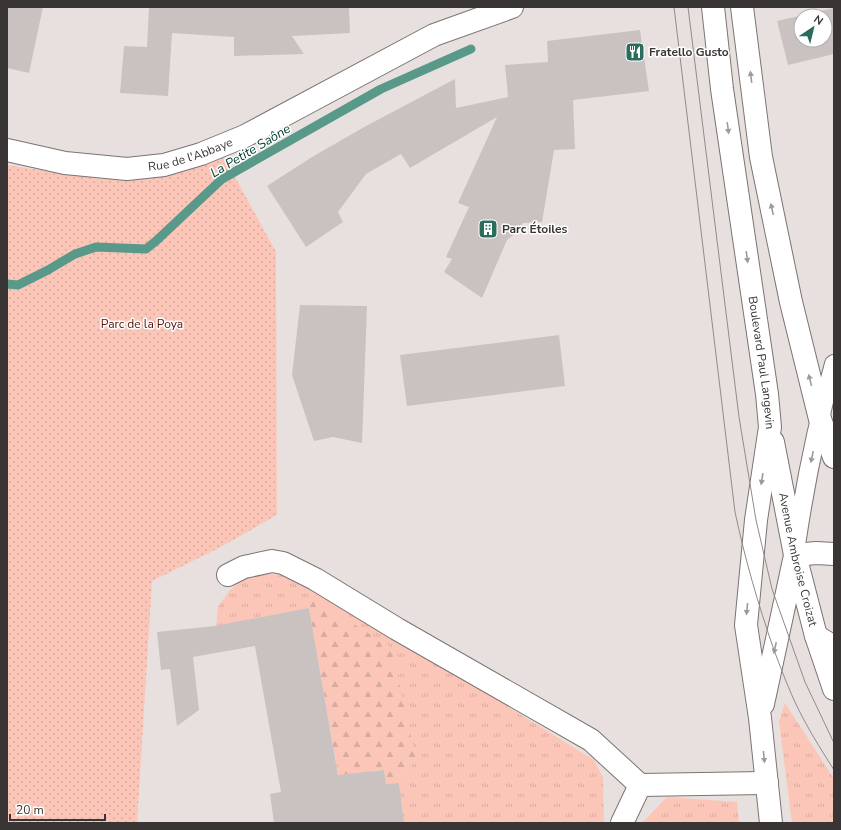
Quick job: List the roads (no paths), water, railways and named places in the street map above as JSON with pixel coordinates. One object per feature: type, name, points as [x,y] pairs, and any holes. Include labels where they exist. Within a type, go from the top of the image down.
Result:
[{"type":"street","name":"Rue de l'Abbaye","points":[[7,150],[65,163],[127,168],[164,165],[194,156],[245,136],[434,35],[512,7]]},
{"type":"street","name":"Boulevard Paul Langevin","points":[[713,7],[722,89],[767,394],[770,427],[756,520],[746,625],[760,718],[771,823]]},
{"type":"street","points":[[741,8],[761,157],[791,302],[820,419],[834,457]]},
{"type":"street","name":"Avenue Ambroise Croizat","points":[[770,427],[795,555],[825,641],[834,689]]},
{"type":"street","points":[[795,555],[816,553],[834,554]]},
{"type":"street","name":"Boulevard Paul Langevin","points":[[760,718],[795,555]]},
{"type":"street","points":[[228,575],[244,567],[272,561],[283,563],[315,579],[397,629],[591,740],[640,784],[766,784]]},
{"type":"street","points":[[622,823],[640,784]]},
{"type":"lane","points":[[795,555],[804,496],[820,419],[834,364]]},
{"type":"waterway","name":"La Petite Saône","points":[[7,284],[18,285],[75,254],[96,247],[146,249],[222,179],[381,89],[471,49]]},
{"type":"tram line","points":[[674,7],[735,512],[757,599],[774,650],[800,712],[834,770]]},
{"type":"tram line","points":[[688,7],[739,417],[756,520],[772,589],[805,682],[834,743]]},
{"type":"place","name":"Fratello Gusto","points":[[635,52]]},
{"type":"place","name":"Parc Étoiles","points":[[488,229]]},
{"type":"park label","name":"Parc de la Poya","points":[[142,324]]}]
